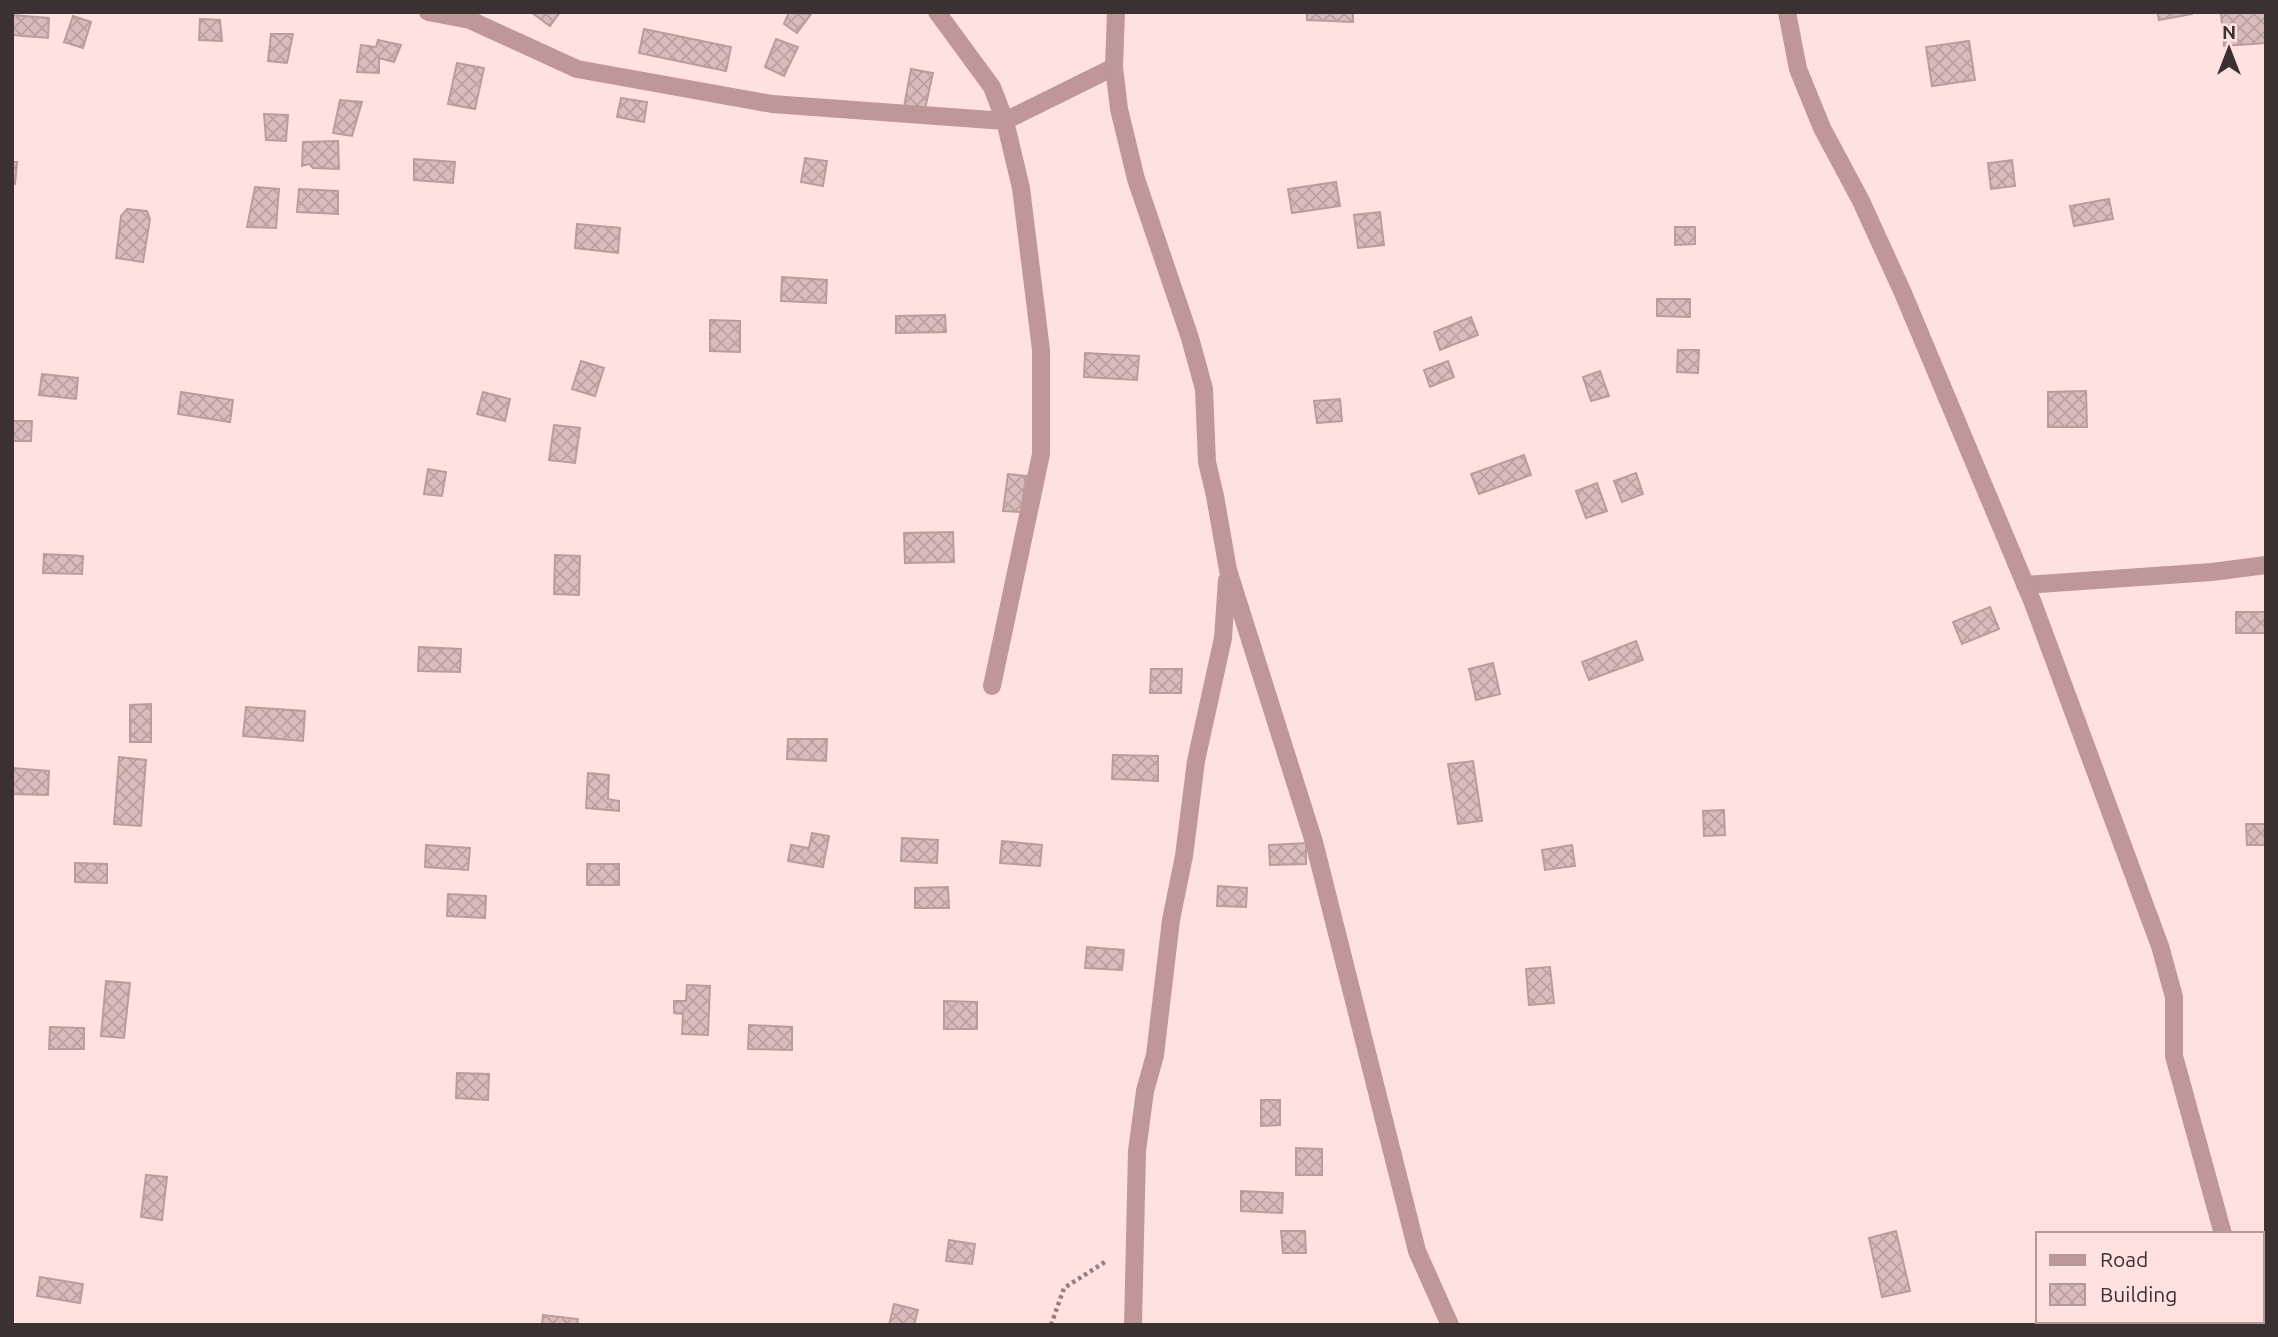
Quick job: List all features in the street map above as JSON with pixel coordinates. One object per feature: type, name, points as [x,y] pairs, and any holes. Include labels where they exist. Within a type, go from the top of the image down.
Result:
[{"type":"street","points":[[428,12],[470,20],[577,69],[772,104],[1005,121],[1114,67]]},
{"type":"street","points":[[937,12],[992,88],[1005,121],[1021,188],[1041,350],[1041,454],[992,686]]},
{"type":"street","points":[[1116,12],[1114,67],[1119,109],[1136,178],[1190,338],[1204,389],[1207,462],[1228,570],[1314,842],[1417,1251],[1450,1325]]},
{"type":"street","points":[[1787,12],[1798,69],[1822,128],[1861,201],[1903,293],[2025,586],[2160,946],[2174,997],[2174,1056],[2222,1232]]},
{"type":"street","points":[[2025,586],[2212,572],[2266,565]]},
{"type":"street","points":[[1133,1325],[1138,1151],[1144,1103],[1155,1055],[1171,920],[1184,856],[1196,761],[1223,638],[1228,570]]},
{"type":"path","points":[[1051,1325],[1065,1288],[1135,1242]]},
{"type":"building","points":[[531,12],[560,12],[550,26]]},
{"type":"building","points":[[789,12],[811,14],[797,33],[784,24]]},
{"type":"building","points":[[1307,12],[1353,12],[1353,22],[1307,20]]},
{"type":"building","points":[[2157,12],[2192,12],[2192,14],[2159,20]]},
{"type":"building","points":[[2265,12],[2266,43],[2224,46],[2221,13]]},
{"type":"building","points":[[12,15],[49,18],[48,38],[12,35]]},
{"type":"building","points":[[73,16],[91,22],[83,48],[64,42]]},
{"type":"building","points":[[200,19],[220,20],[222,41],[199,40]]},
{"type":"building","points":[[644,29],[731,47],[726,71],[639,53]]},
{"type":"building","points":[[271,34],[293,34],[287,63],[268,61]]},
{"type":"building","points":[[776,39],[798,47],[784,76],[765,67]]},
{"type":"building","points":[[378,40],[401,45],[394,62],[379,58],[379,73],[357,72],[361,45],[376,47]]},
{"type":"building","points":[[1969,41],[1975,80],[1932,86],[1926,47]]},
{"type":"building","points":[[457,63],[484,68],[475,109],[448,104]]},
{"type":"building","points":[[911,69],[933,73],[925,109],[904,107]]},
{"type":"building","points":[[621,98],[647,102],[644,122],[617,117]]},
{"type":"building","points":[[340,100],[362,102],[352,136],[333,133]]},
{"type":"building","points":[[264,114],[288,115],[286,141],[266,140]]},
{"type":"building","points":[[338,141],[339,169],[313,168],[309,164],[302,166],[303,142]]},
{"type":"building","points":[[805,158],[827,161],[823,186],[801,182]]},
{"type":"building","points":[[414,159],[455,162],[453,183],[414,180]]},
{"type":"building","points":[[2012,160],[2015,186],[1991,189],[1988,163]]},
{"type":"building","points":[[12,162],[17,162],[15,184],[12,183]]},
{"type":"building","points":[[1336,182],[1340,206],[1292,213],[1288,189]]},
{"type":"building","points":[[255,187],[279,189],[276,228],[247,227]]},
{"type":"building","points":[[299,189],[338,191],[338,214],[297,212]]},
{"type":"building","points":[[2109,199],[2113,219],[2074,226],[2070,206]]},
{"type":"building","points":[[127,209],[147,211],[150,219],[143,262],[116,258],[121,216]]},
{"type":"building","points":[[1380,212],[1384,245],[1358,248],[1354,215]]},
{"type":"building","points":[[577,224],[620,228],[618,253],[575,248]]},
{"type":"building","points":[[1675,227],[1695,227],[1695,244],[1675,245]]},
{"type":"building","points":[[782,277],[827,280],[826,303],[781,301]]},
{"type":"building","points":[[1657,299],[1690,299],[1690,317],[1657,316]]},
{"type":"building","points":[[945,315],[946,332],[896,333],[896,316]]},
{"type":"building","points":[[1471,317],[1478,335],[1440,350],[1434,332]]},
{"type":"building","points":[[710,320],[740,321],[740,352],[710,351]]},
{"type":"building","points":[[1678,350],[1699,350],[1698,373],[1677,372]]},
{"type":"building","points":[[1085,353],[1139,356],[1137,380],[1084,377]]},
{"type":"building","points":[[581,361],[604,368],[595,396],[572,389]]},
{"type":"building","points":[[1448,361],[1454,377],[1430,387],[1424,370]]},
{"type":"building","points":[[1600,371],[1609,396],[1591,401],[1583,377]]},
{"type":"building","points":[[42,374],[78,378],[76,399],[39,395]]},
{"type":"building","points":[[2086,391],[2087,427],[2048,427],[2048,392]]},
{"type":"building","points":[[181,392],[233,400],[230,422],[178,414]]},
{"type":"building","points":[[483,392],[510,399],[505,421],[477,414]]},
{"type":"building","points":[[1340,399],[1342,421],[1317,423],[1314,401]]},
{"type":"building","points":[[12,421],[32,421],[31,441],[12,441]]},
{"type":"building","points":[[554,425],[580,428],[575,463],[549,460]]},
{"type":"building","points":[[1524,455],[1531,475],[1479,494],[1471,474]]},
{"type":"building","points":[[428,469],[446,472],[442,496],[424,494]]},
{"type":"building","points":[[1636,473],[1643,494],[1622,502],[1614,481]]},
{"type":"building","points":[[1008,474],[1026,476],[1021,512],[1003,511]]},
{"type":"building","points":[[1597,483],[1607,511],[1586,518],[1576,491]]},
{"type":"building","points":[[953,532],[954,562],[905,563],[904,533]]},
{"type":"building","points":[[44,554],[83,556],[82,574],[43,573]]},
{"type":"building","points":[[555,555],[580,556],[579,595],[554,594]]},
{"type":"building","points":[[1990,607],[1999,629],[1962,644],[1953,622]]},
{"type":"building","points":[[2236,612],[2266,612],[2266,633],[2236,633]]},
{"type":"building","points":[[1636,641],[1643,660],[1589,680],[1582,662]]},
{"type":"building","points":[[419,647],[461,649],[460,672],[418,671]]},
{"type":"building","points":[[1493,663],[1500,694],[1476,700],[1469,669]]},
{"type":"building","points":[[1151,669],[1182,669],[1181,693],[1150,693]]},
{"type":"building","points":[[151,704],[151,742],[130,742],[130,705]]},
{"type":"building","points":[[246,707],[305,711],[303,741],[243,736]]},
{"type":"building","points":[[788,739],[827,739],[826,761],[787,759]]},
{"type":"building","points":[[1113,755],[1158,756],[1158,781],[1112,779]]},
{"type":"building","points":[[119,757],[146,760],[141,826],[114,824]]},
{"type":"building","points":[[1473,761],[1482,821],[1458,824],[1448,764]]},
{"type":"building","points":[[12,768],[49,771],[48,795],[12,794]]},
{"type":"building","points":[[588,773],[609,775],[608,799],[619,801],[619,811],[586,808]]},
{"type":"building","points":[[1724,810],[1725,835],[1704,836],[1703,811]]},
{"type":"building","points":[[2246,824],[2266,824],[2266,845],[2247,845]]},
{"type":"building","points":[[812,833],[829,836],[823,867],[788,861],[791,845],[809,848]]},
{"type":"building","points":[[902,838],[938,840],[937,863],[901,861]]},
{"type":"building","points":[[1002,841],[1042,845],[1040,866],[1000,863]]},
{"type":"building","points":[[1306,843],[1306,864],[1270,865],[1269,845]]},
{"type":"building","points":[[426,845],[470,848],[468,870],[425,867]]},
{"type":"building","points":[[1572,845],[1575,866],[1545,870],[1542,850]]},
{"type":"building","points":[[75,863],[107,864],[107,883],[75,882]]},
{"type":"building","points":[[587,864],[619,864],[619,885],[587,885]]},
{"type":"building","points":[[1218,886],[1247,888],[1246,907],[1217,906]]},
{"type":"building","points":[[948,887],[949,908],[915,908],[915,888]]},
{"type":"building","points":[[448,894],[486,896],[485,918],[447,916]]},
{"type":"building","points":[[1087,947],[1124,950],[1122,970],[1085,968]]},
{"type":"building","points":[[1550,967],[1554,1003],[1529,1005],[1526,969]]},
{"type":"building","points":[[106,981],[130,983],[124,1038],[101,1036]]},
{"type":"building","points":[[687,985],[710,986],[708,1035],[682,1034],[683,1014],[674,1013],[674,1001],[686,1001]]},
{"type":"building","points":[[944,1001],[977,1002],[977,1029],[944,1029]]},
{"type":"building","points":[[749,1025],[792,1027],[792,1050],[748,1049]]},
{"type":"building","points":[[50,1027],[84,1028],[84,1049],[49,1049]]},
{"type":"building","points":[[457,1073],[489,1074],[488,1100],[456,1098]]},
{"type":"building","points":[[1261,1100],[1280,1100],[1280,1125],[1261,1126]]},
{"type":"building","points":[[1296,1148],[1322,1149],[1322,1175],[1296,1175]]},
{"type":"building","points":[[146,1175],[167,1177],[162,1220],[141,1217]]},
{"type":"building","points":[[1241,1191],[1283,1193],[1282,1213],[1241,1211]]},
{"type":"building","points":[[1281,1231],[1305,1231],[1306,1253],[1283,1253]]},
{"type":"building","points":[[1896,1231],[1910,1291],[1882,1297],[1869,1238]]},
{"type":"building","points":[[949,1240],[975,1244],[972,1264],[946,1261]]},
{"type":"building","points":[[40,1277],[83,1284],[80,1303],[37,1296]]},
{"type":"building","points":[[894,1304],[918,1310],[914,1325],[889,1325]]},
{"type":"building","points":[[543,1315],[578,1319],[577,1325],[542,1325]]}]
